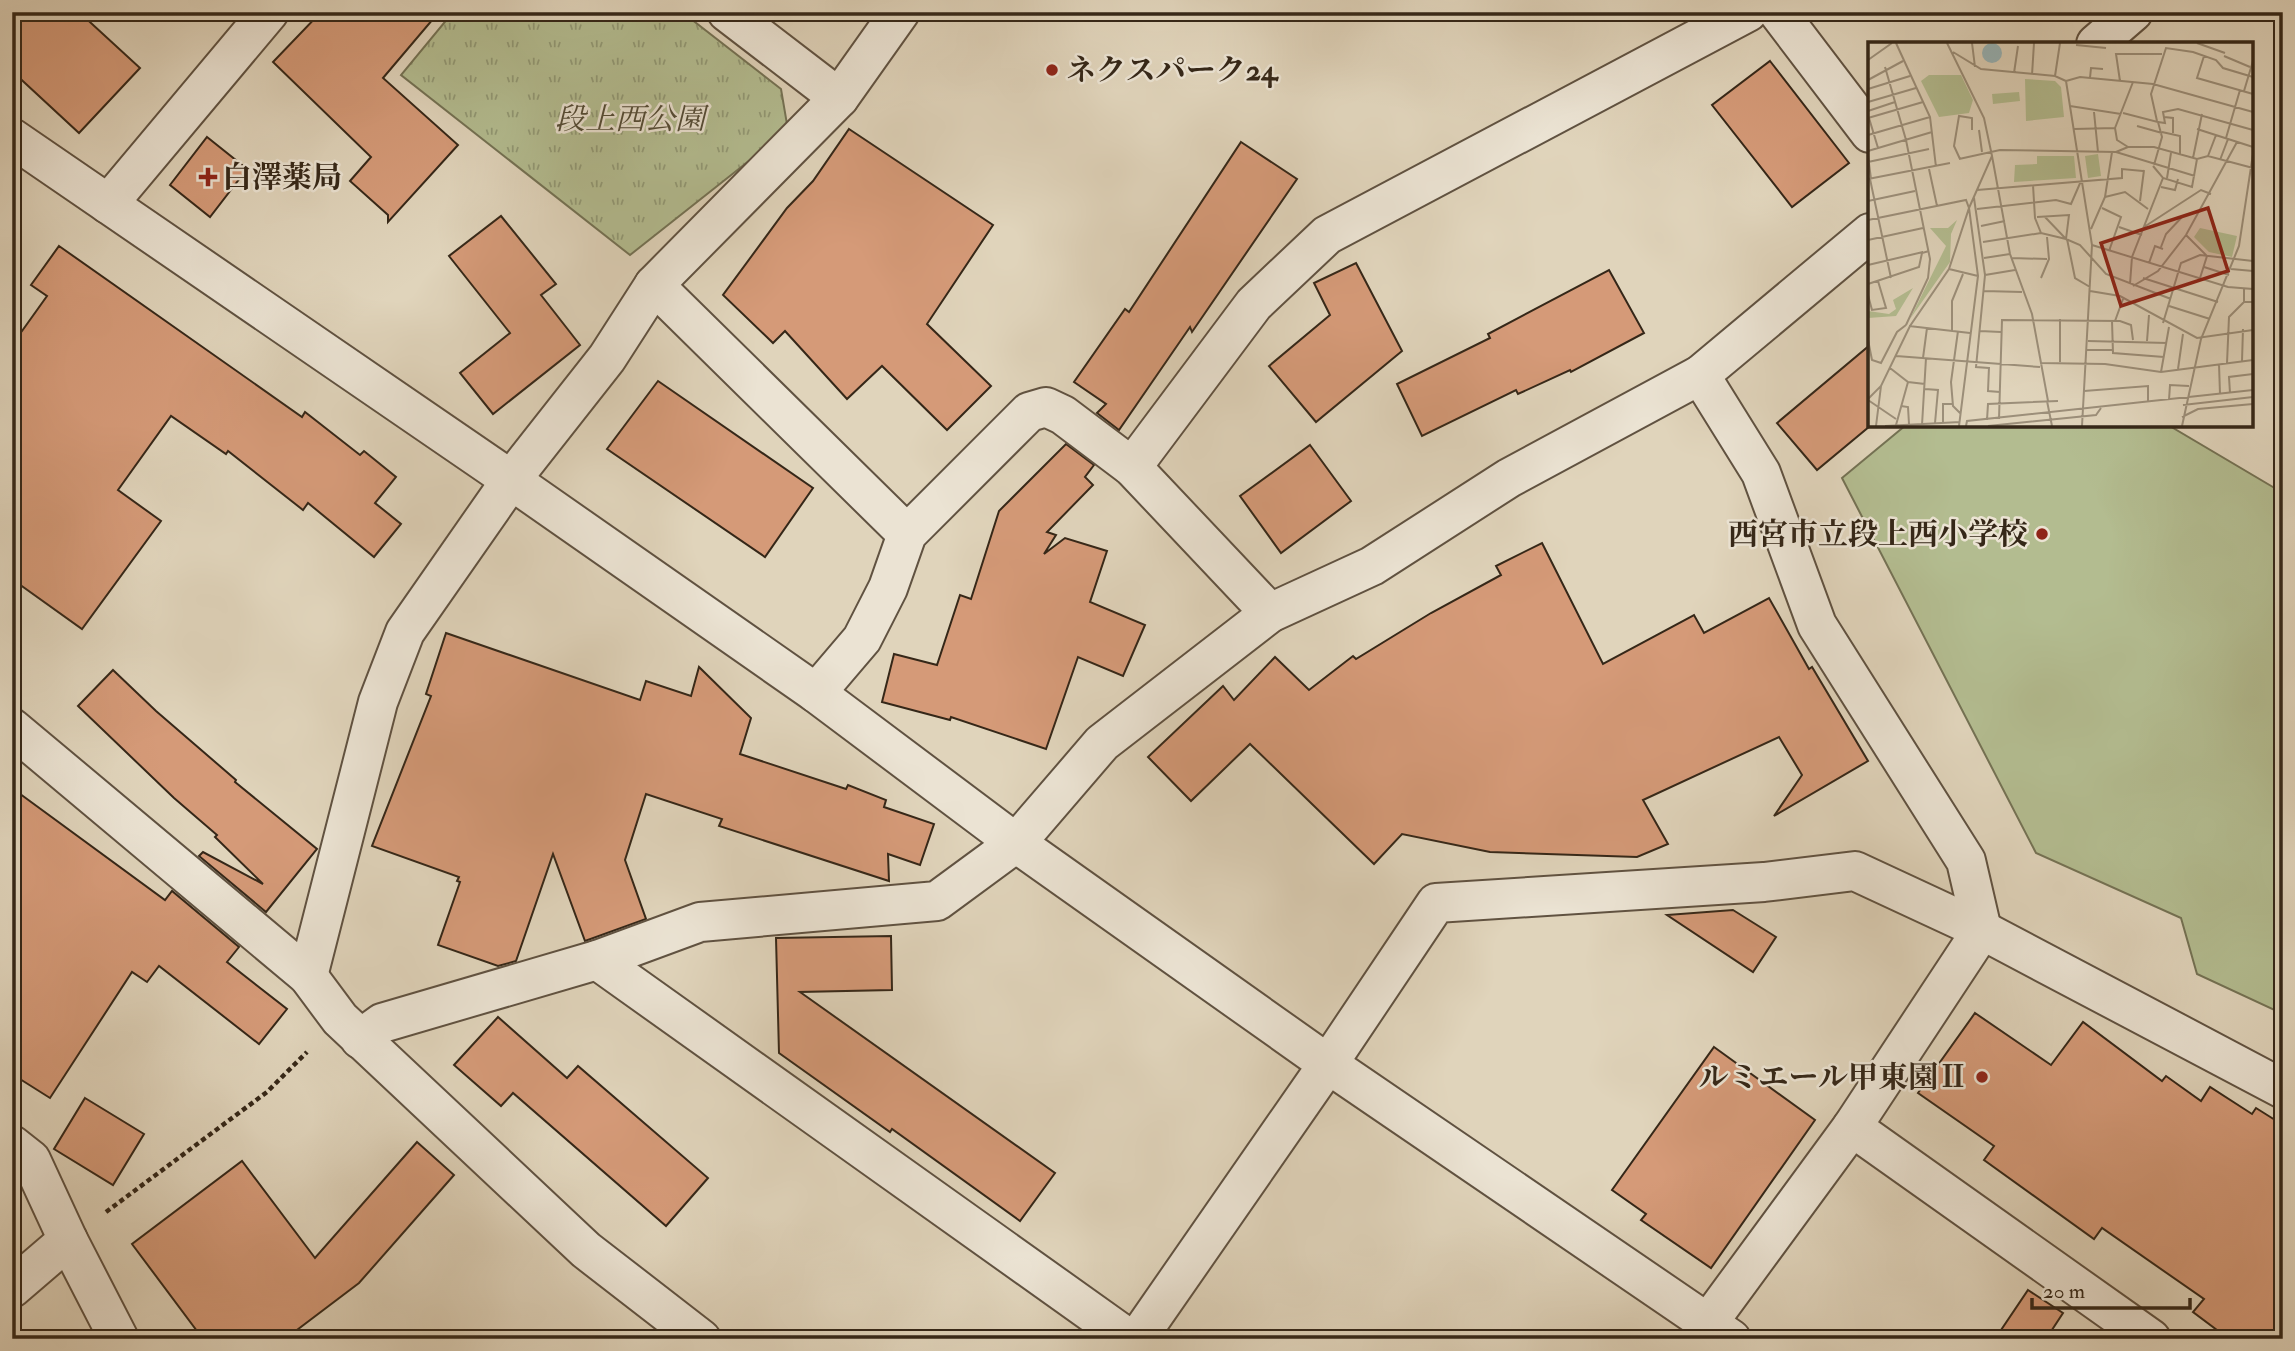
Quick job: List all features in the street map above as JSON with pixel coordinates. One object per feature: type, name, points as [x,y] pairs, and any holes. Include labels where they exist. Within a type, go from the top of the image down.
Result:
[{"type":"street","points":[[108,204],[269,12]]},
{"type":"street","points":[[727,12],[839,98]]},
{"type":"street","points":[[308,976],[378,702],[405,632],[511,480],[607,358],[654,285],[839,98],[900,12]]},
{"type":"street","points":[[1132,467],[1254,304],[1327,235],[1748,12]]},
{"type":"street","points":[[1778,12],[1868,129]]},
{"type":"street","points":[[2097,42],[2133,12]]},
{"type":"street","points":[[12,138],[816,693],[1016,843],[1328,1065],[1719,1331],[1982,930],[1966,861],[1817,625],[1761,472],[1700,376]]},
{"type":"street","points":[[350,1029],[382,1023],[597,960],[699,922],[937,901],[1016,843],[1102,743],[1270,613],[1372,566],[1509,478],[1700,376],[1868,235]]},
{"type":"street","points":[[654,285],[907,534]]},
{"type":"street","points":[[816,693],[862,639],[888,588],[907,534],[1029,412],[1046,407],[1063,415],[1132,467],[1270,613]]},
{"type":"street","points":[[12,728],[308,976],[350,1029],[586,1250],[701,1339]]},
{"type":"street","points":[[1137,1339],[1328,1065],[1436,903],[1764,882],[1855,871],[1982,930],[2283,1089]]},
{"type":"street","points":[[597,960],[1129,1339]]},
{"type":"street","points":[[1852,1127],[2151,1339]]},
{"type":"street","points":[[12,1145],[31,1160],[68,1241],[119,1339]]},
{"type":"street","points":[[12,1288],[68,1241]]},
{"type":"path","points":[[68,1241],[350,1029]]},
{"type":"green space","name":"段上西公園","points":[[453,12],[682,12],[781,89],[788,130],[630,255],[401,75]]},
{"type":"green space","name":"西宮市立段上西小学校","points":[[1904,427],[2171,427],[2283,493],[2283,1014],[2197,974],[2181,918],[2036,853],[1842,478]]},
{"type":"building","points":[[12,12],[79,12],[140,68],[79,133],[12,71]]},
{"type":"building","points":[[321,12],[439,12],[383,78],[458,145],[388,222],[388,215],[350,181],[371,157],[273,62]]},
{"type":"building","points":[[1770,61],[1849,163],[1792,207],[1712,105]]},
{"type":"building","points":[[849,129],[993,225],[927,324],[991,386],[947,430],[882,366],[847,399],[785,331],[773,343],[723,295],[787,208],[813,181]]},
{"type":"building","name":"白澤薬局","points":[[207,137],[247,169],[210,217],[170,185]]},
{"type":"building","points":[[1241,142],[1297,179],[1192,332],[1190,327],[1119,430],[1097,413],[1106,404],[1074,382],[1125,309],[1129,312]]},
{"type":"building","points":[[501,216],[556,284],[541,295],[580,345],[493,414],[460,373],[510,333],[449,256]]},
{"type":"building","points":[[59,246],[302,417],[305,412],[360,455],[364,451],[396,477],[375,503],[401,524],[374,557],[308,503],[303,510],[228,451],[226,454],[171,416],[118,490],[161,521],[82,629],[12,579],[12,345],[47,296],[31,285]]},
{"type":"building","points":[[1356,263],[1402,351],[1316,422],[1269,366],[1330,315],[1314,283]]},
{"type":"building","points":[[1609,270],[1644,333],[1571,372],[1570,370],[1518,394],[1516,390],[1422,436],[1397,384],[1490,338],[1488,334]]},
{"type":"building","points":[[1868,347],[1869,427],[1817,470],[1777,423]]},
{"type":"building","points":[[658,381],[813,488],[765,557],[607,449]]},
{"type":"building","points":[[1066,444],[1094,465],[1085,477],[1093,485],[1047,532],[1056,535],[1044,554],[1065,538],[1107,551],[1090,602],[1145,625],[1123,676],[1078,657],[1046,749],[951,717],[950,720],[882,702],[894,654],[937,665],[960,595],[971,599],[999,511]]},
{"type":"building","points":[[1310,445],[1351,501],[1281,553],[1240,496]]},
{"type":"building","points":[[1542,543],[1603,664],[1694,615],[1704,633],[1769,598],[1809,669],[1812,667],[1868,761],[1774,816],[1802,775],[1779,737],[1643,800],[1668,844],[1637,857],[1490,852],[1402,834],[1374,864],[1250,744],[1191,801],[1148,757],[1223,686],[1234,700],[1275,657],[1309,690],[1353,656],[1356,659],[1431,613],[1501,575],[1496,566]]},
{"type":"building","points":[[446,633],[640,700],[646,681],[691,696],[699,667],[751,718],[740,754],[846,789],[848,785],[886,800],[884,807],[934,824],[920,865],[888,854],[889,881],[719,826],[722,819],[646,794],[625,860],[646,919],[585,941],[553,854],[516,961],[498,966],[438,945],[460,882],[457,881],[459,877],[372,846],[431,696],[426,694]]},
{"type":"building","points":[[113,670],[236,780],[235,782],[317,849],[266,912],[199,856],[203,852],[263,884],[215,837],[217,835],[174,798],[78,706]]},
{"type":"building","points":[[12,788],[165,900],[172,891],[239,947],[227,962],[287,1009],[259,1044],[159,966],[147,982],[132,972],[50,1098],[12,1074]]},
{"type":"building","points":[[1733,910],[1776,937],[1753,972],[1667,915]]},
{"type":"building","points":[[891,936],[892,990],[800,992],[1055,1173],[1020,1221],[892,1129],[890,1132],[779,1053],[776,938]]},
{"type":"building","points":[[1975,1013],[2051,1065],[2083,1022],[2162,1081],[2166,1076],[2201,1101],[2210,1087],[2252,1114],[2256,1108],[2283,1125],[2283,1339],[2229,1339],[2193,1312],[2204,1299],[2102,1228],[2094,1239],[1984,1160],[1994,1146],[1918,1093]]},
{"type":"building","points":[[498,1017],[567,1078],[578,1066],[708,1178],[666,1226],[513,1093],[501,1106],[454,1065]]},
{"type":"building","points":[[1714,1047],[1815,1120],[1711,1268],[1641,1220],[1646,1214],[1612,1190]]},
{"type":"building","points":[[85,1098],[144,1134],[113,1185],[54,1149]]},
{"type":"building","points":[[417,1142],[454,1175],[359,1283],[285,1339],[203,1339],[132,1244],[242,1161],[315,1258]]},
{"type":"building","points":[[2028,1290],[2063,1313],[2046,1339],[1995,1339]]},
{"type":"place","name":"ネクスパーク24","points":[[1052,70]]},
{"type":"place","name":"白澤薬局","points":[[208,177]]},
{"type":"place","name":"西宮市立段上西小学校","points":[[2042,534]]},
{"type":"place","name":"ルミエール甲東園Ⅱ","points":[[1982,1077]]}]
